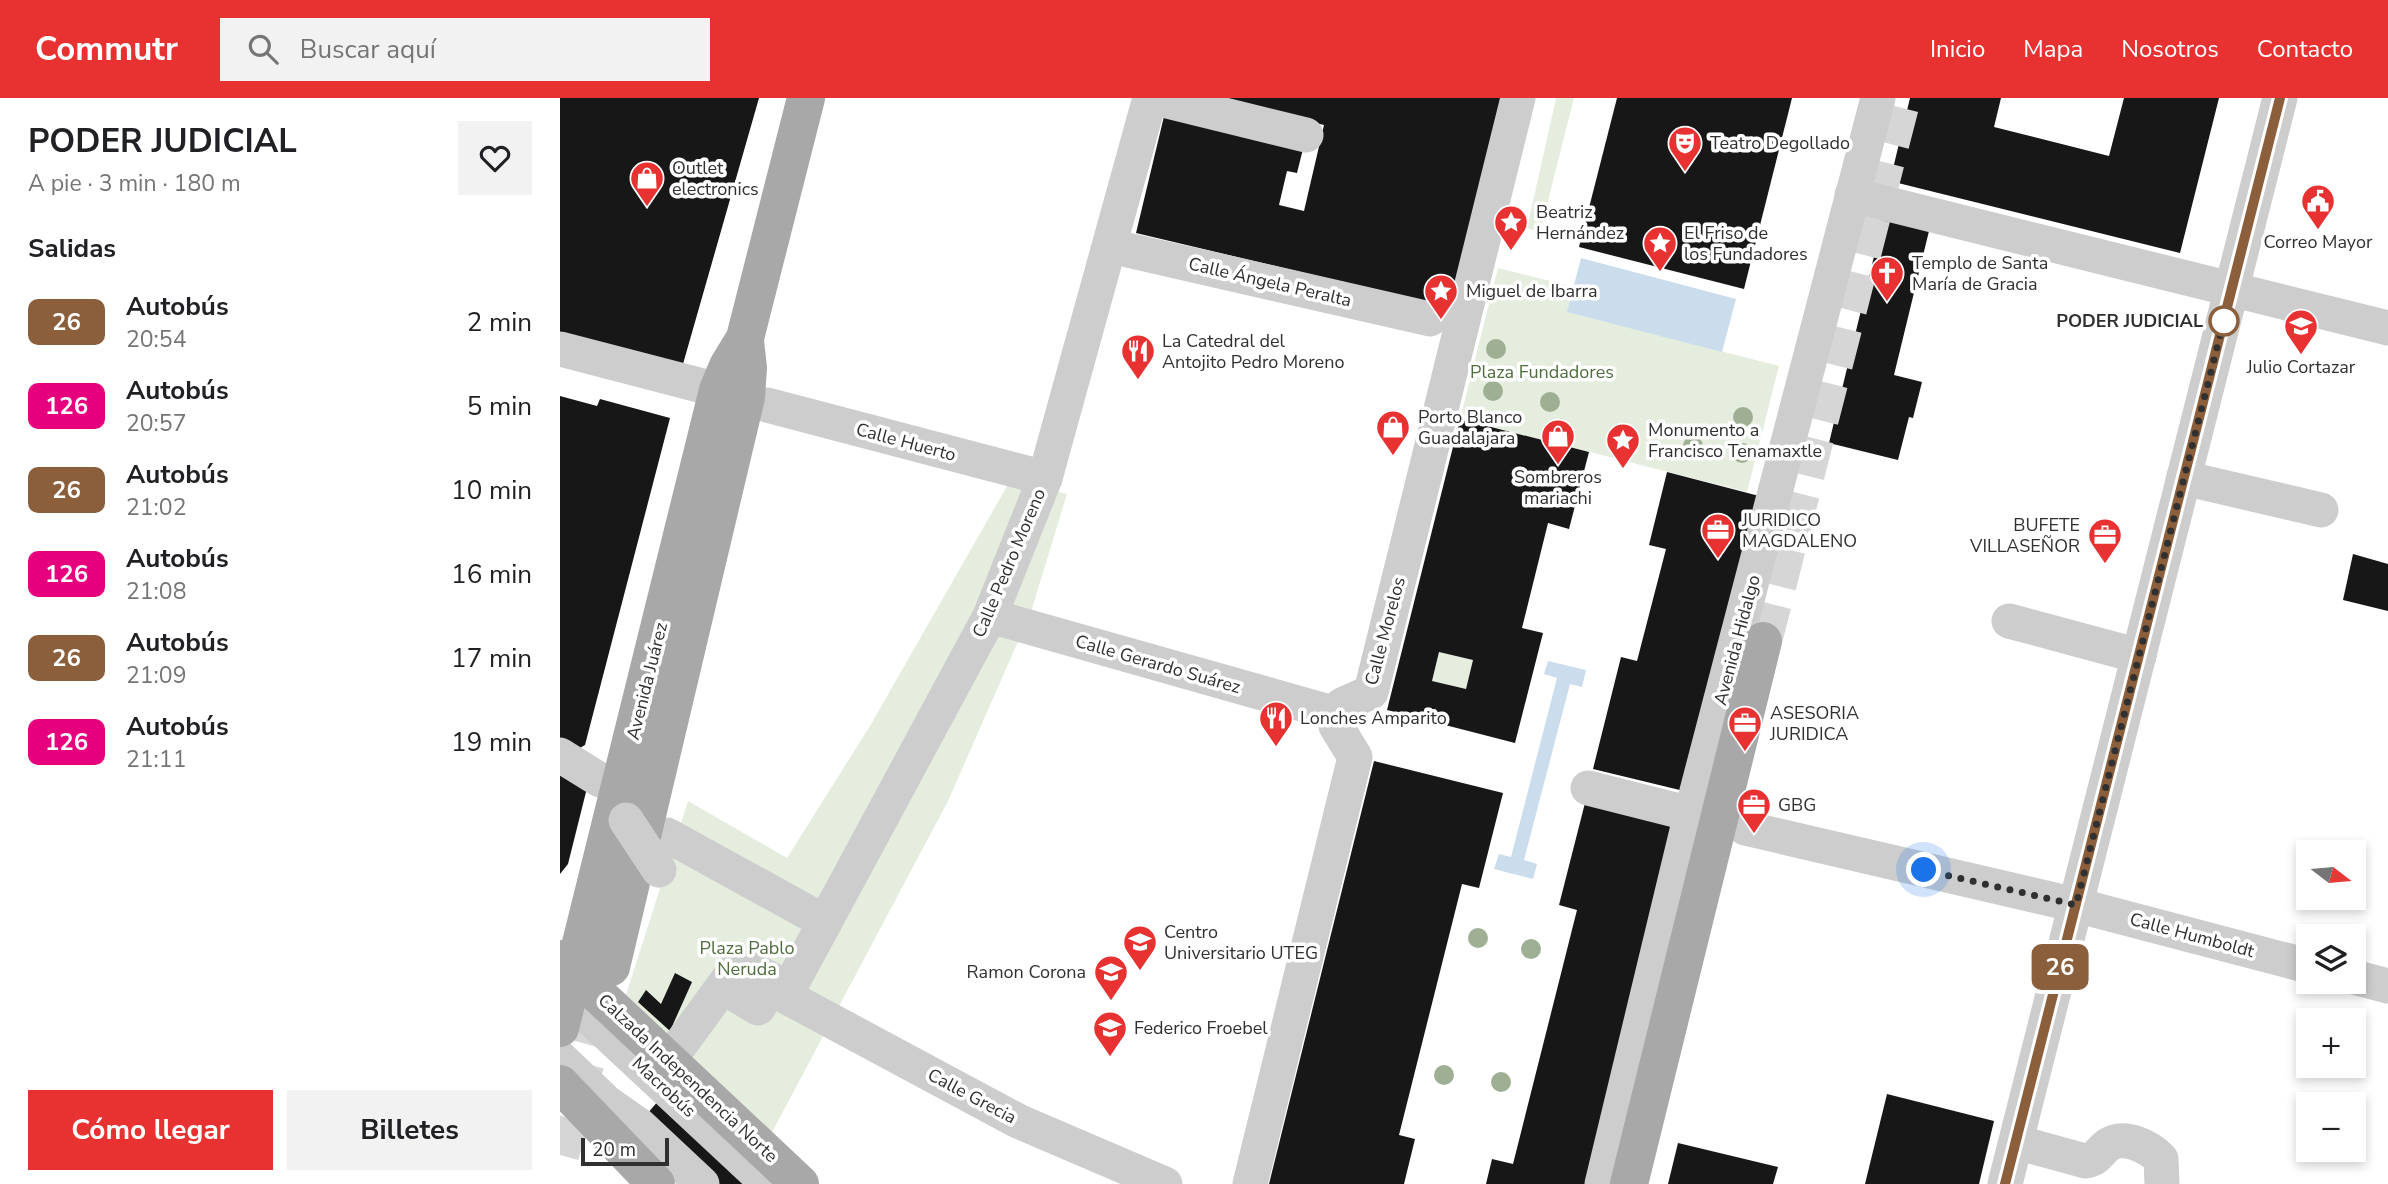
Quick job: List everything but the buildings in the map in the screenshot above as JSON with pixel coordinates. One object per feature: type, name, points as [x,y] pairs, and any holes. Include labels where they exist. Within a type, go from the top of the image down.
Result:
[{"type":"main road","name":"Avenida Juárez","points":[[572,986],[718,390],[728,366],[745,338],[806,98]]},
{"type":"main road","name":"Avenida Juárez","points":[[572,986],[746,397],[748,368],[745,338]]},
{"type":"main road","name":"Avenida Hidalgo","points":[[1629,1184],[1763,641]]},
{"type":"main road","name":"Calzada Independencia Norte","points":[[572,986],[682,1073],[800,1184]]},
{"type":"main road","points":[[1646,1184],[1674,1005]]},
{"type":"main road","points":[[560,1084],[656,1184]]},
{"type":"street","points":[[1152,98],[1306,135]]},
{"type":"street","name":"Calle Pedro Moreno","points":[[785,996],[990,616],[1045,478],[1152,98]]},
{"type":"street","name":"Calle Morelos","points":[[1250,1184],[1355,757],[1336,726],[1342,705],[1371,692],[1518,98]]},
{"type":"street","points":[[1508,217],[1538,98]]},
{"type":"street","points":[[1862,98],[1856,117],[1866,143]]},
{"type":"street","name":"Avenida Hidalgo","points":[[1602,1184],[1691,814],[1878,98]]},
{"type":"street","points":[[2005,1184],[2280,98]]},
{"type":"street","points":[[1852,195],[2388,328]]},
{"type":"street","name":"Calle Ángela Peralta","points":[[1110,246],[1430,319]]},
{"type":"street","points":[[560,349],[718,390]]},
{"type":"street","name":"Calle Huerto","points":[[767,405],[1045,478]]},
{"type":"street","points":[[2184,476],[2321,510]]},
{"type":"street","name":"Calle Gerardo Suárez","points":[[990,616],[1326,711]]},
{"type":"street","points":[[2009,621],[2139,656]]},
{"type":"street","points":[[560,755],[600,780]]},
{"type":"street","points":[[1588,788],[1691,814]]},
{"type":"street","points":[[626,820],[659,870]]},
{"type":"street","name":"Calle Humboldt","points":[[1745,828],[2076,905],[2296,962]]},
{"type":"street","points":[[667,835],[825,922]]},
{"type":"street","points":[[2366,980],[2388,986]]},
{"type":"street","name":"Macrobús","points":[[572,986],[768,1184]]},
{"type":"street","points":[[682,1073],[720,990]]},
{"type":"street","name":"Calle Grecia","points":[[785,996],[1018,1121],[1165,1184]]},
{"type":"street","points":[[560,1058],[606,1102],[639,1125],[702,1184]]},
{"type":"street","points":[[2016,1142],[2085,1161],[2095,1159],[2109,1145],[2122,1141],[2151,1148],[2161,1159],[2162,1184]]},
{"type":"green space","points":[[1556,98],[1574,98],[1540,232],[1527,228]]},
{"type":"green space","name":"Plaza Fundadores","points":[[1498,268],[1574,287],[1568,312],[1779,366],[1747,492],[1460,419]]},
{"type":"green space","name":"Plaza Pablo Neruda","points":[[1011,479],[1067,494],[1031,612],[948,801],[769,1138],[623,1004],[688,801],[787,858],[870,726]]},
{"type":"green space","points":[[1439,652],[1473,660],[1466,689],[1432,681]]},
{"type":"water","points":[[1581,258],[1736,299],[1722,352],[1567,312]]},
{"type":"water","points":[[1548,661],[1586,670],[1582,687],[1570,684],[1524,860],[1537,864],[1533,879],[1494,869],[1499,854],[1511,857],[1557,678],[1544,674]]},
{"type":"tunnel","points":[[1763,641],[1902,98]]},
{"type":"tunnel","points":[[560,1155],[605,992]]},
{"type":"bus line","name":"26","points":[[2005,1184],[2280,98]]},
{"type":"place","name":"Teatro Degollado","points":[[1685,173]]},
{"type":"place","name":"Outlet electronics","points":[[647,208]]},
{"type":"place","name":"Correo Mayor","points":[[2318,231]]},
{"type":"place","name":"Beatriz Hernández","points":[[1511,252]]},
{"type":"place","name":"El Friso de los Fundadores","points":[[1660,273]]},
{"type":"place","name":"Templo de Santa María de Gracia","points":[[1887,303]]},
{"type":"place","name":"Miguel de Ibarra","points":[[1441,321]]},
{"type":"place","name":"PODER JUDICIAL","points":[[2224,321]]},
{"type":"place","name":"Julio Cortazar","points":[[2301,356]]},
{"type":"place","name":"La Catedral del Antojito Pedro Moreno","points":[[1138,381]]},
{"type":"place","name":"Porto Blanco Guadalajara","points":[[1393,457]]},
{"type":"place","name":"Sombreros mariachi","points":[[1558,466]]},
{"type":"place","name":"Monumento a Francisco Tenamaxtle","points":[[1623,470]]},
{"type":"place","name":"JURIDICO MAGDALENO","points":[[1718,560]]},
{"type":"place","name":"BUFETE VILLASEÑOR","points":[[2105,565]]},
{"type":"place","name":"Lonches Amparito","points":[[1276,748]]},
{"type":"place","name":"ASESORIA JURIDICA","points":[[1745,753]]},
{"type":"place","name":"GBG","points":[[1754,835]]},
{"type":"place","name":"Centro Universitario UTEG","points":[[1140,972]]},
{"type":"place","name":"Ramon Corona","points":[[1111,1002]]},
{"type":"place","name":"Federico Froebel","points":[[1110,1058]]},
{"type":"route","points":[[1924,870],[2076,905],[2225,316],[2224,321]]}]
